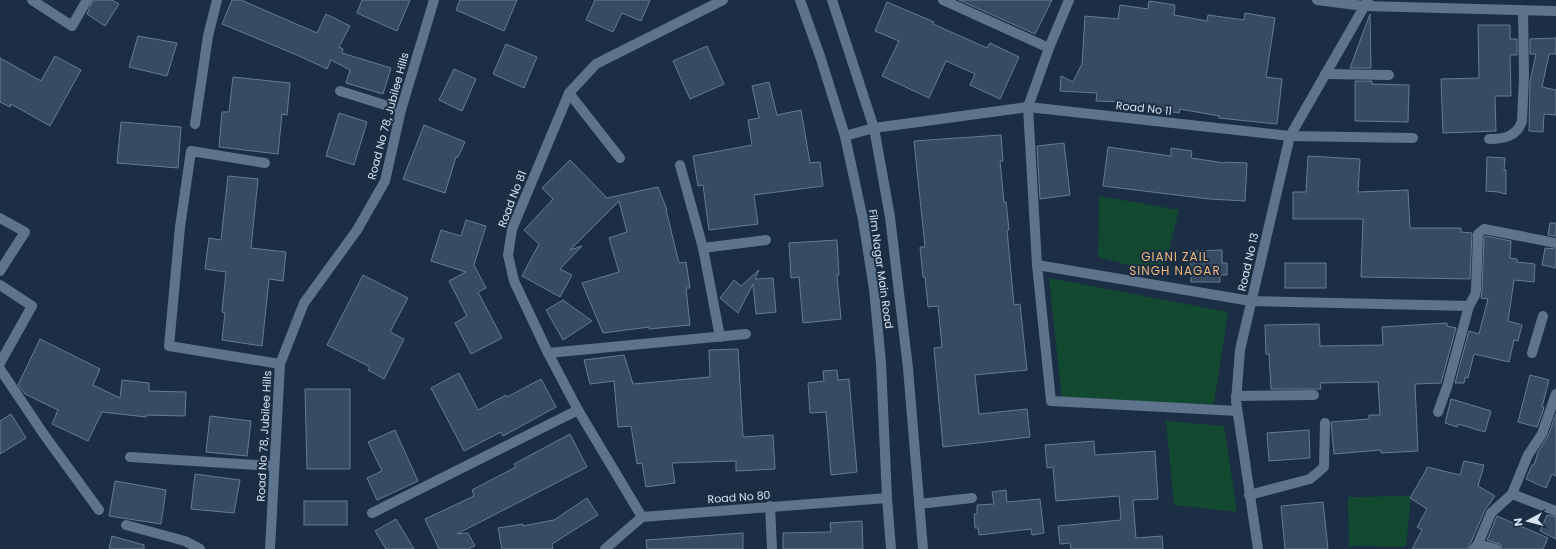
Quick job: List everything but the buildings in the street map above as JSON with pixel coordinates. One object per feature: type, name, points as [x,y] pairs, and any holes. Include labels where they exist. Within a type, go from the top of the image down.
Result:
[{"type":"street","points":[[32,0],[72,26],[87,0]]},
{"type":"street","points":[[196,124],[208,36],[217,0]]},
{"type":"street","name":"Road No 78, Jubilee Hills","points":[[270,549],[280,364],[304,303],[357,230],[386,181],[401,110],[434,0]]},
{"type":"street","name":"Road No 81","points":[[642,517],[578,410],[514,281],[508,255],[512,229],[569,93],[596,64],[723,0]]},
{"type":"street","name":"Film Nagar Main Road","points":[[800,0],[822,59],[846,136],[863,220],[874,289],[881,363],[887,498],[891,549]]},
{"type":"street","name":"Film Nagar Main Road","points":[[832,0],[874,128],[890,217],[908,368],[923,549]]},
{"type":"street","points":[[943,0],[1048,48]]},
{"type":"street","points":[[1069,0],[1048,48],[1028,107],[1037,265],[1052,402],[1237,411]]},
{"type":"street","points":[[1317,0],[1366,3],[1529,7],[1556,11]]},
{"type":"street","name":"Road No 13","points":[[1258,549],[1237,411],[1236,396],[1240,350],[1290,136],[1324,74],[1366,3]]},
{"type":"street","points":[[1488,139],[1498,139],[1515,133],[1520,128],[1522,121],[1529,7]]},
{"type":"street","points":[[1324,74],[1389,75]]},
{"type":"street","points":[[340,91],[401,110]]},
{"type":"street","points":[[569,93],[620,158]]},
{"type":"street","name":"Road No 11","points":[[846,136],[874,128],[1028,107],[1290,136],[1413,138]]},
{"type":"street","points":[[265,163],[191,151],[180,227],[169,346],[280,364]]},
{"type":"street","points":[[680,165],[702,248],[720,337]]},
{"type":"street","points":[[0,218],[25,232],[0,271]]},
{"type":"street","points":[[1438,412],[1447,387],[1469,306],[1475,295],[1478,234],[1484,229],[1556,243]]},
{"type":"street","points":[[702,248],[766,240]]},
{"type":"street","points":[[1037,265],[1251,301],[1469,306]]},
{"type":"street","points":[[0,284],[32,306],[0,363]]},
{"type":"street","points":[[1532,354],[1543,316]]},
{"type":"street","points":[[548,352],[746,334]]},
{"type":"street","points":[[0,369],[45,436],[99,510]]},
{"type":"street","points":[[1496,549],[1476,546],[1491,514],[1512,494],[1528,455],[1542,434],[1556,394]]},
{"type":"street","points":[[1236,396],[1314,395]]},
{"type":"street","points":[[372,513],[578,410]]},
{"type":"street","points":[[1249,495],[1310,479],[1324,467],[1325,423]]},
{"type":"street","points":[[130,457],[274,466]]},
{"type":"street","points":[[1512,494],[1556,511]]},
{"type":"street","name":"Road No 80","points":[[642,517],[887,498]]},
{"type":"street","points":[[919,504],[972,498]]},
{"type":"street","points":[[770,506],[772,549]]},
{"type":"street","points":[[605,549],[642,517]]},
{"type":"street","points":[[126,525],[185,541],[200,549]]},
{"type":"green space","points":[[1099,196],[1179,210],[1163,274],[1098,257]]},
{"type":"green space","points":[[1049,278],[1228,312],[1214,404],[1062,400]]},
{"type":"green space","points":[[1166,421],[1224,426],[1237,512],[1174,505]]},
{"type":"green space","points":[[1411,496],[1406,547],[1349,546],[1348,497]]},
{"type":"district","name":"GIANI ZAIL SINGH NAGAR","points":[[1175,263]]}]
